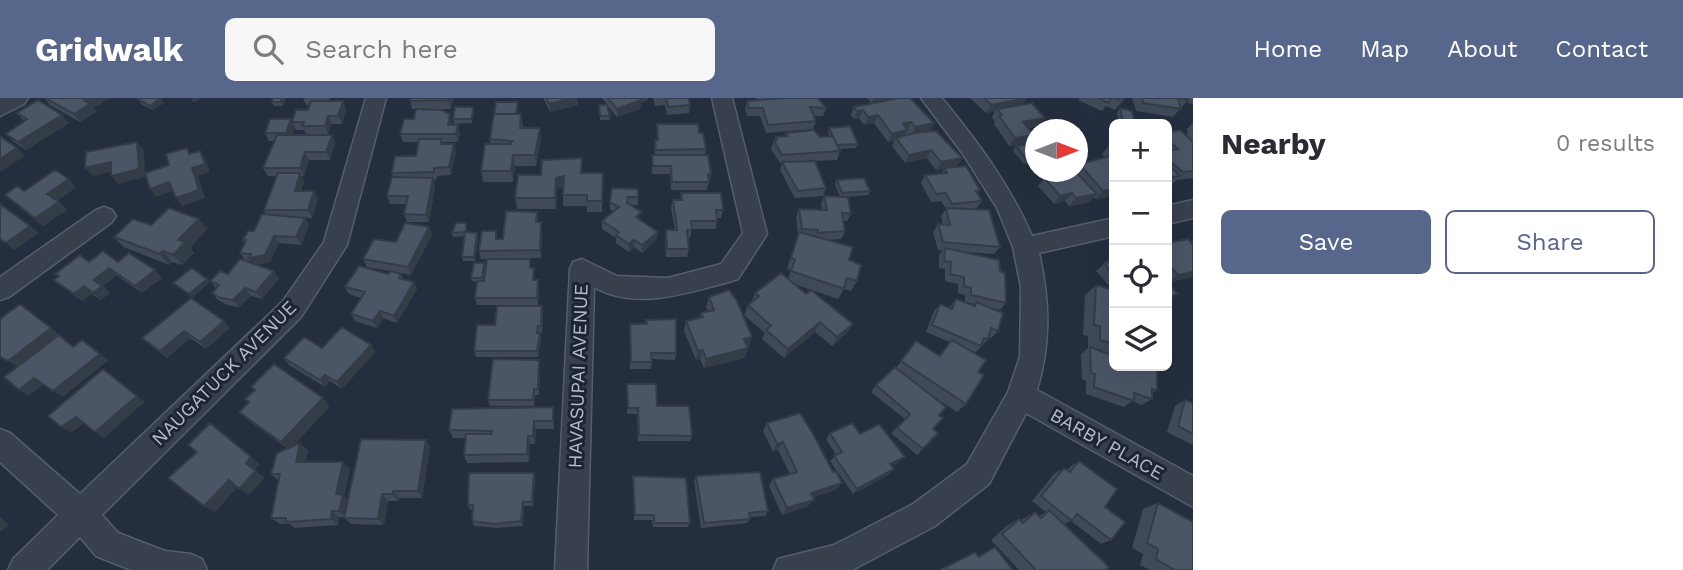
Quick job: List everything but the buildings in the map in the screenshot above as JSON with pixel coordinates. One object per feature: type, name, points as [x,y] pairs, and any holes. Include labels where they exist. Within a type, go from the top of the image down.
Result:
[{"type":"street","points":[[0,107],[15,98]]},
{"type":"street","name":"NAUGATUCK AVENUE","points":[[24,570],[292,309],[335,245],[376,98]]},
{"type":"street","name":"HAVASUPAI AVENUE","points":[[571,570],[582,270],[613,286],[668,288],[729,272],[755,234],[722,98]]},
{"type":"street","points":[[798,569],[838,561],[924,515],[978,474],[1021,396],[1033,357],[1034,288],[1025,247],[1008,206],[971,149],[931,98]]},
{"type":"street","points":[[1172,214],[1193,209]]},
{"type":"street","points":[[0,290],[104,216]]},
{"type":"street","points":[[1025,247],[1109,228]]},
{"type":"street","name":"BARBY PLACE","points":[[1021,396],[1193,492]]},
{"type":"street","points":[[0,443],[81,515],[107,545],[165,567],[191,570]]}]
